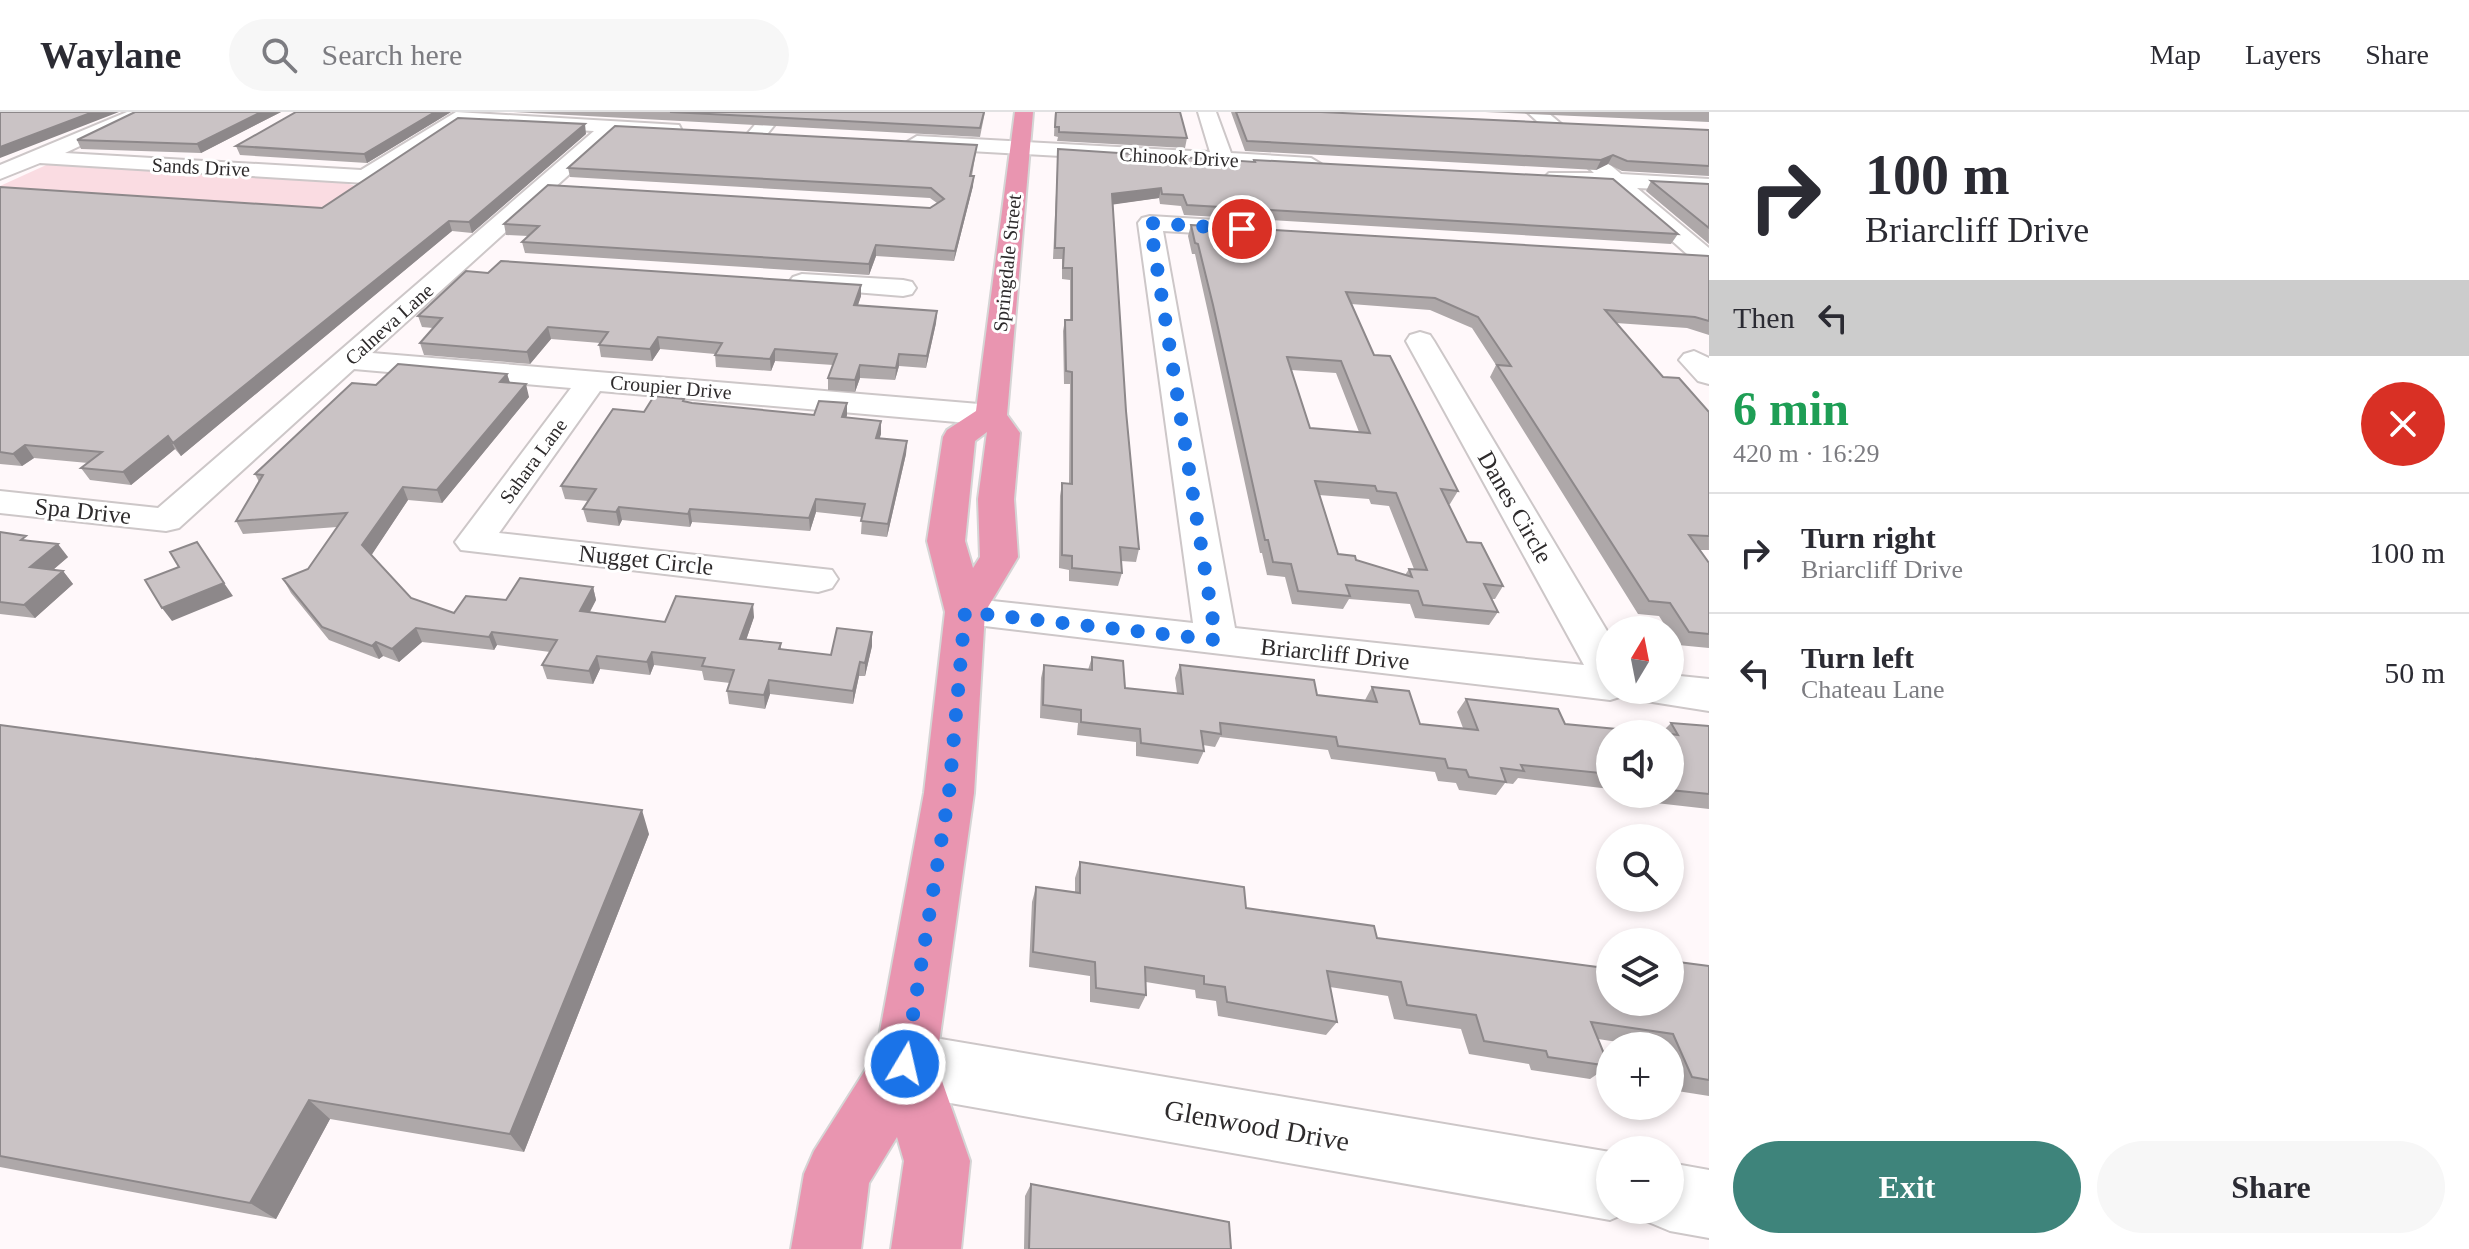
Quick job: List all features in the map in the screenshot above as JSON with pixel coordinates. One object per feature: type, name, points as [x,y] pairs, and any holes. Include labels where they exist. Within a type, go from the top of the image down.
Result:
[{"type":"main road","name":"Springdale Street","points":[[965,612],[999,557],[996,499],[1004,433],[991,415],[1024,112]]},
{"type":"main road","name":"Springdale Street","points":[[826,1249],[837,1174],[905,1064],[949,793],[965,612],[946,541],[959,437],[991,415]]},
{"type":"main road","name":"Springdale Street","points":[[905,1064],[937,1161],[926,1249]]},
{"type":"street","points":[[0,173],[143,112]]},
{"type":"street","points":[[776,112],[750,133],[789,135]]},
{"type":"street","points":[[1207,112],[1223,160]]},
{"type":"street","name":"Sands Drive","points":[[37,157],[365,177],[456,118],[611,126]]},
{"type":"street","points":[[1515,122],[1543,118],[1582,125]]},
{"type":"street","points":[[1543,118],[1707,257]]},
{"type":"street","points":[[611,126],[699,131]]},
{"type":"street","name":"Calneva Lane","points":[[166,520],[611,126]]},
{"type":"street","name":"Chinook Drive","points":[[899,141],[1331,165]]},
{"type":"street","points":[[197,167],[236,146]]},
{"type":"street","points":[[1531,175],[1709,185]]},
{"type":"street","points":[[544,185],[575,187]]},
{"type":"street","points":[[1216,640],[1150,223],[1276,231]]},
{"type":"street","points":[[1673,255],[1707,257]]},
{"type":"street","points":[[461,259],[492,261]]},
{"type":"street","points":[[777,280],[903,288]]},
{"type":"street","name":"Danes Circle","points":[[1420,341],[1596,649]]},
{"type":"street","name":"Croupier Drive","points":[[350,360],[991,415]]},
{"type":"street","name":"Sahara Lane","points":[[474,542],[592,381]]},
{"type":"street","name":"Spa Drive","points":[[0,502],[166,520]]},
{"type":"street","name":"Nugget Circle","points":[[474,542],[818,579]]},
{"type":"street","name":"Briarcliff Drive","points":[[965,612],[1596,682]]},
{"type":"street","points":[[1684,692],[1709,695]]},
{"type":"street","name":"Glenwood Drive","points":[[905,1064],[1596,1184]]},
{"type":"street","points":[[1684,1200],[1709,1204]]},
{"type":"shaded area","points":[[55,161],[331,179],[356,186],[330,208],[0,188]]},
{"type":"building","points":[[0,112],[93,112],[0,147]]},
{"type":"building","points":[[135,112],[261,112],[197,144],[77,140]]},
{"type":"building","points":[[296,112],[435,112],[364,154],[236,146]]},
{"type":"building","points":[[670,112],[984,112],[980,128]]},
{"type":"building","points":[[1056,112],[1180,112],[1187,138],[1059,132],[1059,127],[1055,127]]},
{"type":"building","points":[[1236,112],[1321,112],[1709,130],[1709,166],[1627,161],[1613,155],[1601,160],[1247,141]]},
{"type":"building","points":[[458,118],[585,124],[469,222],[449,221],[173,443],[168,436],[123,472],[81,468],[102,452],[25,445],[13,454],[0,452],[0,187],[322,208]]},
{"type":"building","points":[[615,126],[977,145],[970,176],[974,176],[955,251],[876,245],[869,264],[522,242],[539,226],[504,224],[548,185],[930,208],[944,199],[931,188],[568,168]]},
{"type":"building","points":[[1058,149],[1613,179],[1678,234],[1187,205],[1183,195],[1162,194],[1161,188],[1112,194],[1126,411],[1139,549],[1120,547],[1122,573],[1072,568],[1072,556],[1062,555],[1062,483],[1072,484],[1072,372],[1066,371],[1065,320],[1072,320],[1072,268],[1063,268],[1064,248],[1055,248]]},
{"type":"building","points":[[1651,181],[1709,184],[1709,228]]},
{"type":"building","points":[[1191,225],[1709,256],[1709,321],[1695,317],[1605,310],[1663,377],[1679,378],[1709,412],[1709,536],[1689,535],[1709,563],[1709,634],[1689,632],[1684,624],[1684,616],[1679,616],[1670,603],[1649,601],[1497,365],[1511,366],[1478,317],[1435,298],[1346,292],[1374,355],[1390,356],[1458,491],[1441,489],[1467,542],[1481,543],[1503,586],[1484,584],[1498,612],[1423,605],[1418,591],[1346,585],[1350,596],[1298,591],[1291,564],[1273,562],[1268,540],[1265,540],[1198,244],[1195,243]],"holes":[[[1287,357],[1341,361],[1370,433],[1310,428]],[[1315,481],[1375,486],[1377,491],[1396,493],[1427,570],[1409,569],[1412,577],[1356,560],[1355,556],[1338,554]]]},
{"type":"building","points":[[501,261],[861,285],[854,305],[937,311],[927,356],[899,354],[896,368],[860,365],[855,380],[828,378],[837,354],[775,349],[770,359],[715,355],[722,343],[658,337],[650,349],[599,345],[608,332],[548,327],[527,352],[420,343],[442,318],[418,316],[466,271],[488,273]]},
{"type":"building","points":[[398,364],[507,374],[500,382],[526,384],[437,490],[403,487],[362,545],[411,598],[454,613],[466,596],[506,600],[520,578],[593,587],[580,611],[665,622],[676,596],[753,604],[740,639],[781,643],[779,649],[831,655],[837,628],[872,632],[865,663],[860,662],[853,691],[769,680],[764,695],[727,691],[734,670],[702,666],[705,658],[652,652],[647,662],[597,656],[589,671],[542,665],[557,640],[492,632],[489,637],[416,628],[392,649],[376,642],[372,646],[322,627],[283,579],[308,569],[347,513],[236,521],[263,475],[255,474],[352,383],[376,385]]},
{"type":"building","points":[[654,396],[684,399],[692,403],[814,415],[819,401],[847,403],[842,417],[881,421],[876,438],[907,441],[888,524],[861,521],[865,504],[816,499],[809,518],[690,509],[688,514],[619,507],[616,512],[583,509],[596,489],[561,486],[613,409],[644,412]]},
{"type":"building","points":[[0,532],[26,536],[21,540],[58,544],[30,567],[63,571],[24,605],[0,602]]},
{"type":"building","points":[[197,542],[224,583],[162,608],[145,580],[179,567],[170,552]]},
{"type":"building","points":[[1092,657],[1123,661],[1125,688],[1183,694],[1180,665],[1314,680],[1317,695],[1377,702],[1372,687],[1409,691],[1420,724],[1478,730],[1466,699],[1558,709],[1565,724],[1596,727],[1596,773],[1521,765],[1524,771],[1501,768],[1506,782],[1469,777],[1466,770],[1448,768],[1445,759],[1338,746],[1336,737],[1220,723],[1221,734],[1201,731],[1204,751],[1141,743],[1140,729],[1081,722],[1081,710],[1043,705],[1044,665],[1092,670]]},
{"type":"building","points":[[1684,724],[1709,726],[1709,794],[1684,791]]},
{"type":"building","points":[[0,725],[642,810],[510,1134],[309,1100],[250,1203],[0,1156]]},
{"type":"building","points":[[1080,862],[1244,887],[1246,908],[1374,926],[1377,938],[1596,967],[1596,1016],[1684,1016],[1684,963],[1709,966],[1709,1080],[1692,1077],[1684,1059],[1684,1032],[1659,1032],[1591,1022],[1596,1034],[1596,1064],[1548,1057],[1546,1051],[1484,1041],[1476,1015],[1407,1005],[1401,982],[1327,971],[1337,1022],[1227,1002],[1225,987],[1204,984],[1204,976],[1145,967],[1146,995],[1096,988],[1095,962],[1033,952],[1036,887],[1080,893]]},
{"type":"building","points":[[1031,1184],[1229,1222],[1231,1249],[1029,1249]]},
{"type":"route","points":[[905,1064],[949,793],[965,612],[1216,640],[1150,223],[1242,229]]}]
